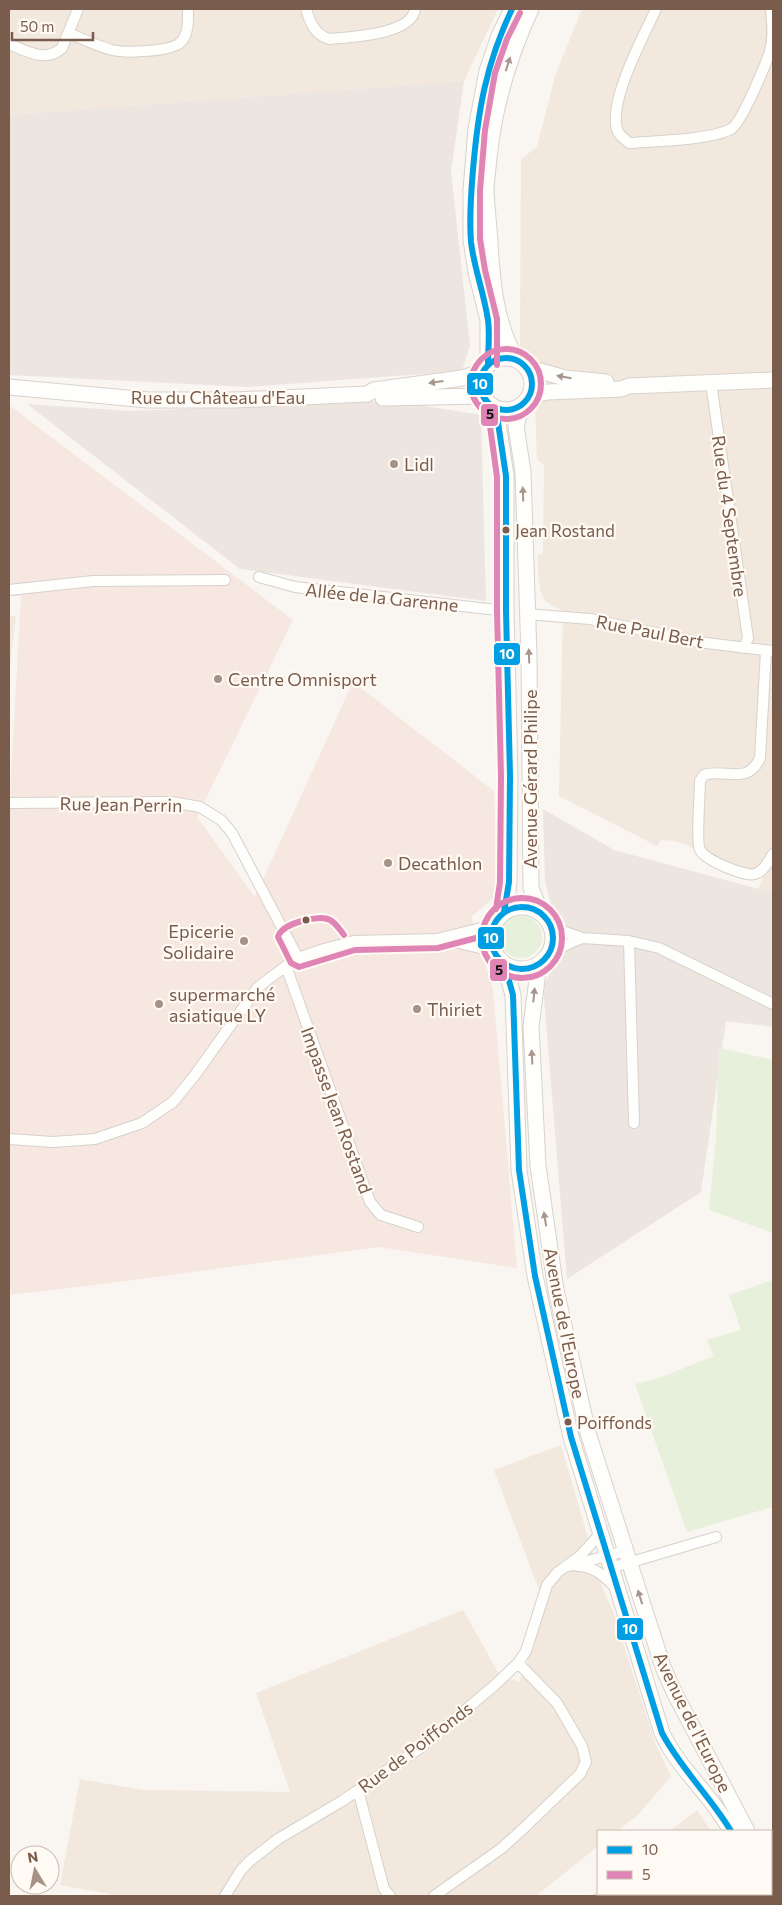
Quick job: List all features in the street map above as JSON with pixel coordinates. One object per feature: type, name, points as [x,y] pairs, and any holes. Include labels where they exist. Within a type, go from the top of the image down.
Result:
[{"type":"main road","points":[[512,9],[499,36],[488,71],[476,129],[471,190],[471,240],[476,272],[488,320],[486,368],[480,383],[485,398],[492,406],[507,410],[526,400],[548,392],[629,386],[773,380]]},
{"type":"main road","points":[[526,400],[532,384],[530,372],[506,338],[495,294],[491,270],[486,191],[492,131],[506,70],[531,9]]},
{"type":"main road","points":[[486,368],[494,360],[502,358],[565,378],[621,383],[629,386]]},
{"type":"main road","name":"Rue du Château d'Eau","points":[[9,387],[148,400],[235,400],[367,394],[374,390],[462,378],[486,368]]},
{"type":"main road","name":"Rue du Château d'Eau","points":[[367,394],[375,398],[485,398]]},
{"type":"main road","name":"Avenue Gérard Philipe","points":[[485,398],[497,416],[506,476],[506,611],[510,776],[509,882],[504,912]]},
{"type":"main road","name":"Avenue Gérard Philipe","points":[[526,400],[516,426],[523,472],[526,614],[529,656],[531,888],[540,913]]},
{"type":"main road","points":[[522,907],[540,913],[551,927],[552,944],[550,952],[539,964],[522,970],[505,965],[496,955],[491,943],[493,925],[504,912],[513,908],[522,907]]},
{"type":"main road","name":"Avenue de l'Europe","points":[[496,955],[508,977],[513,995],[519,1170],[536,1276],[571,1437],[662,1732],[669,1748],[678,1761],[730,1830]]},
{"type":"main road","name":"Avenue de l'Europe","points":[[539,964],[531,1026],[538,1166],[556,1290],[588,1433],[656,1648],[669,1681],[746,1830]]},
{"type":"street","points":[[9,44],[38,56],[53,55],[62,48],[78,9]]},
{"type":"street","points":[[68,33],[116,50],[167,49],[182,42],[186,34],[188,9]]},
{"type":"street","points":[[306,9],[315,31],[329,39],[366,36],[382,32],[405,23],[414,14],[415,9]]},
{"type":"street","points":[[656,9],[619,94],[616,115],[618,133],[629,143],[719,134],[733,128],[741,118],[770,51],[772,32],[771,9]]},
{"type":"street","name":"Rue du 4 Septembre","points":[[711,383],[748,638],[744,648]]},
{"type":"street","name":"Allée de la Garenne","points":[[259,577],[295,587],[506,611]]},
{"type":"street","points":[[9,590],[93,580],[225,580]]},
{"type":"street","name":"Rue Paul Bert","points":[[526,614],[590,619],[698,642],[769,651]]},
{"type":"street","points":[[769,651],[760,758],[757,765],[746,773],[739,775],[710,773],[704,775],[700,781],[699,846],[704,856],[748,874],[755,874],[762,870],[773,854]]},
{"type":"street","name":"Rue Jean Perrin","points":[[9,803],[172,802],[200,807],[221,820],[232,834],[298,958]]},
{"type":"street","points":[[9,1139],[53,1142],[95,1139],[142,1123],[173,1102],[195,1075],[258,987],[298,958],[324,948],[354,941],[437,939],[493,925]]},
{"type":"street","points":[[551,927],[582,938],[629,941],[659,948],[773,1004]]},
{"type":"street","points":[[550,952],[582,938]]},
{"type":"street","points":[[437,939],[496,955]]},
{"type":"street","points":[[629,941],[634,1123]]},
{"type":"street","name":"Impasse Jean Rostand","points":[[286,966],[370,1202],[381,1215],[418,1227]]},
{"type":"street","name":"Rue de Poiffonds","points":[[225,1896],[241,1870],[251,1860],[278,1839],[358,1790],[420,1748],[496,1685],[518,1663],[526,1651],[547,1585],[558,1572],[580,1556],[600,1534]]},
{"type":"street","name":"Rue de Poiffonds","points":[[566,1567],[609,1562],[716,1537]]},
{"type":"street","points":[[566,1567],[583,1566],[593,1569],[618,1590]]},
{"type":"street","points":[[434,1896],[502,1848],[580,1774],[586,1762],[582,1746],[556,1703],[518,1663]]},
{"type":"street","points":[[358,1790],[384,1888],[390,1896]]},
{"type":"shaded area","points":[[9,9],[498,9],[464,81],[9,115]]},
{"type":"shaded area","points":[[582,9],[773,9],[773,893],[758,889],[764,875],[731,864],[676,841],[661,840],[657,846],[559,796],[563,611],[546,602],[541,593],[538,573],[538,555],[543,554],[544,465],[537,459],[535,400],[541,366],[520,349],[521,159],[537,147],[555,76]]},
{"type":"shaded area","points":[[464,81],[451,171],[470,345],[462,371],[248,387],[9,375],[9,115]]},
{"type":"shaded area","points":[[393,401],[481,415],[486,601],[240,569],[27,404],[130,411]]},
{"type":"shaded area","points":[[9,405],[293,620],[197,817],[255,897],[353,682],[494,791],[498,894],[471,917],[493,990],[517,1268],[379,1247],[9,1295],[9,810],[21,596],[9,596]]},
{"type":"shaded area","points":[[9,616],[16,616],[9,673]]},
{"type":"shaded area","points":[[543,809],[614,850],[773,893],[773,1027],[726,1021],[701,1192],[567,1279],[543,986],[563,951],[545,881]]},
{"type":"shaded area","points":[[561,1445],[602,1586],[613,1612],[656,1745],[671,1776],[638,1815],[618,1830],[597,1830],[597,1847],[536,1896],[110,1896],[110,1894],[60,1885],[80,1779],[143,1790],[290,1792],[256,1693],[463,1610],[499,1674],[519,1682],[531,1653],[546,1603],[536,1582],[494,1470]]},
{"type":"shaded area","points":[[697,1810],[710,1830],[671,1830]]},
{"type":"shaded area","points":[[597,1891],[597,1895],[732,1895],[732,1896],[590,1896]]},
{"type":"green space","points":[[517,916],[525,916],[536,922],[542,937],[536,952],[525,958],[517,958],[506,952],[500,941],[500,933],[506,922]]},
{"type":"green space","points":[[719,1048],[773,1060],[773,1233],[709,1210],[716,1138]]},
{"type":"green space","points":[[773,1280],[773,1507],[687,1532],[635,1384],[659,1378],[714,1356],[707,1340],[741,1330],[729,1295]]},
{"type":"transit line","name":"10","points":[[488,365],[488,320],[474,261],[470,215],[475,148],[481,107],[496,49],[512,9]]},
{"type":"transit line","name":"5","points":[[497,365],[497,319],[485,270],[480,239],[480,190],[485,130],[495,73],[507,39],[520,13]]},
{"type":"transit line","name":"5","points":[[506,349],[519,352],[531,359],[538,371],[541,384],[538,397],[531,409],[519,416],[506,419],[493,416],[481,409],[474,397],[471,384],[474,371],[481,359],[493,352],[506,349]]},
{"type":"transit line","name":"10","points":[[506,358],[520,362],[528,370],[532,384],[528,398],[520,406],[506,410],[492,406],[484,398],[480,384],[484,370],[492,362],[506,358]]},
{"type":"transit line","name":"10","points":[[486,400],[497,416],[506,476],[506,611],[510,776],[509,882],[504,912]]},
{"type":"transit line","name":"5","points":[[479,405],[489,419],[497,477],[497,611],[501,776],[500,882],[496,909]]},
{"type":"transit line","name":"5","points":[[522,898],[537,901],[550,910],[559,923],[562,938],[559,953],[550,966],[537,975],[522,978],[507,975],[494,966],[485,953],[482,938],[485,923],[494,910],[507,901],[522,898]]},
{"type":"transit line","name":"10","points":[[522,907],[534,909],[544,916],[551,926],[553,938],[551,950],[544,960],[534,967],[522,969],[510,967],[500,960],[493,950],[491,938],[493,926],[500,916],[510,909],[522,907]]},
{"type":"transit line","name":"5","points":[[344,935],[332,921],[318,918],[293,924],[281,932],[278,937],[291,963],[299,967],[355,950],[438,948],[495,933]]},
{"type":"transit line","name":"10","points":[[498,959],[508,977],[513,995],[519,1170],[535,1276],[571,1437],[662,1733],[678,1759],[730,1830]]},
{"type":"place","name":"Lidl","points":[[394,464]]},
{"type":"place","name":"Jean Rostand","points":[[506,530]]},
{"type":"place","name":"Centre Omnisport","points":[[218,679]]},
{"type":"place","name":"Decathlon","points":[[388,863]]},
{"type":"place","name":"Epicerie Solidaire","points":[[244,941]]},
{"type":"place","name":"supermarché asiatique LY","points":[[159,1004]]},
{"type":"place","name":"Thiriet","points":[[417,1009]]},
{"type":"place","name":"Poiffonds","points":[[568,1422]]}]
